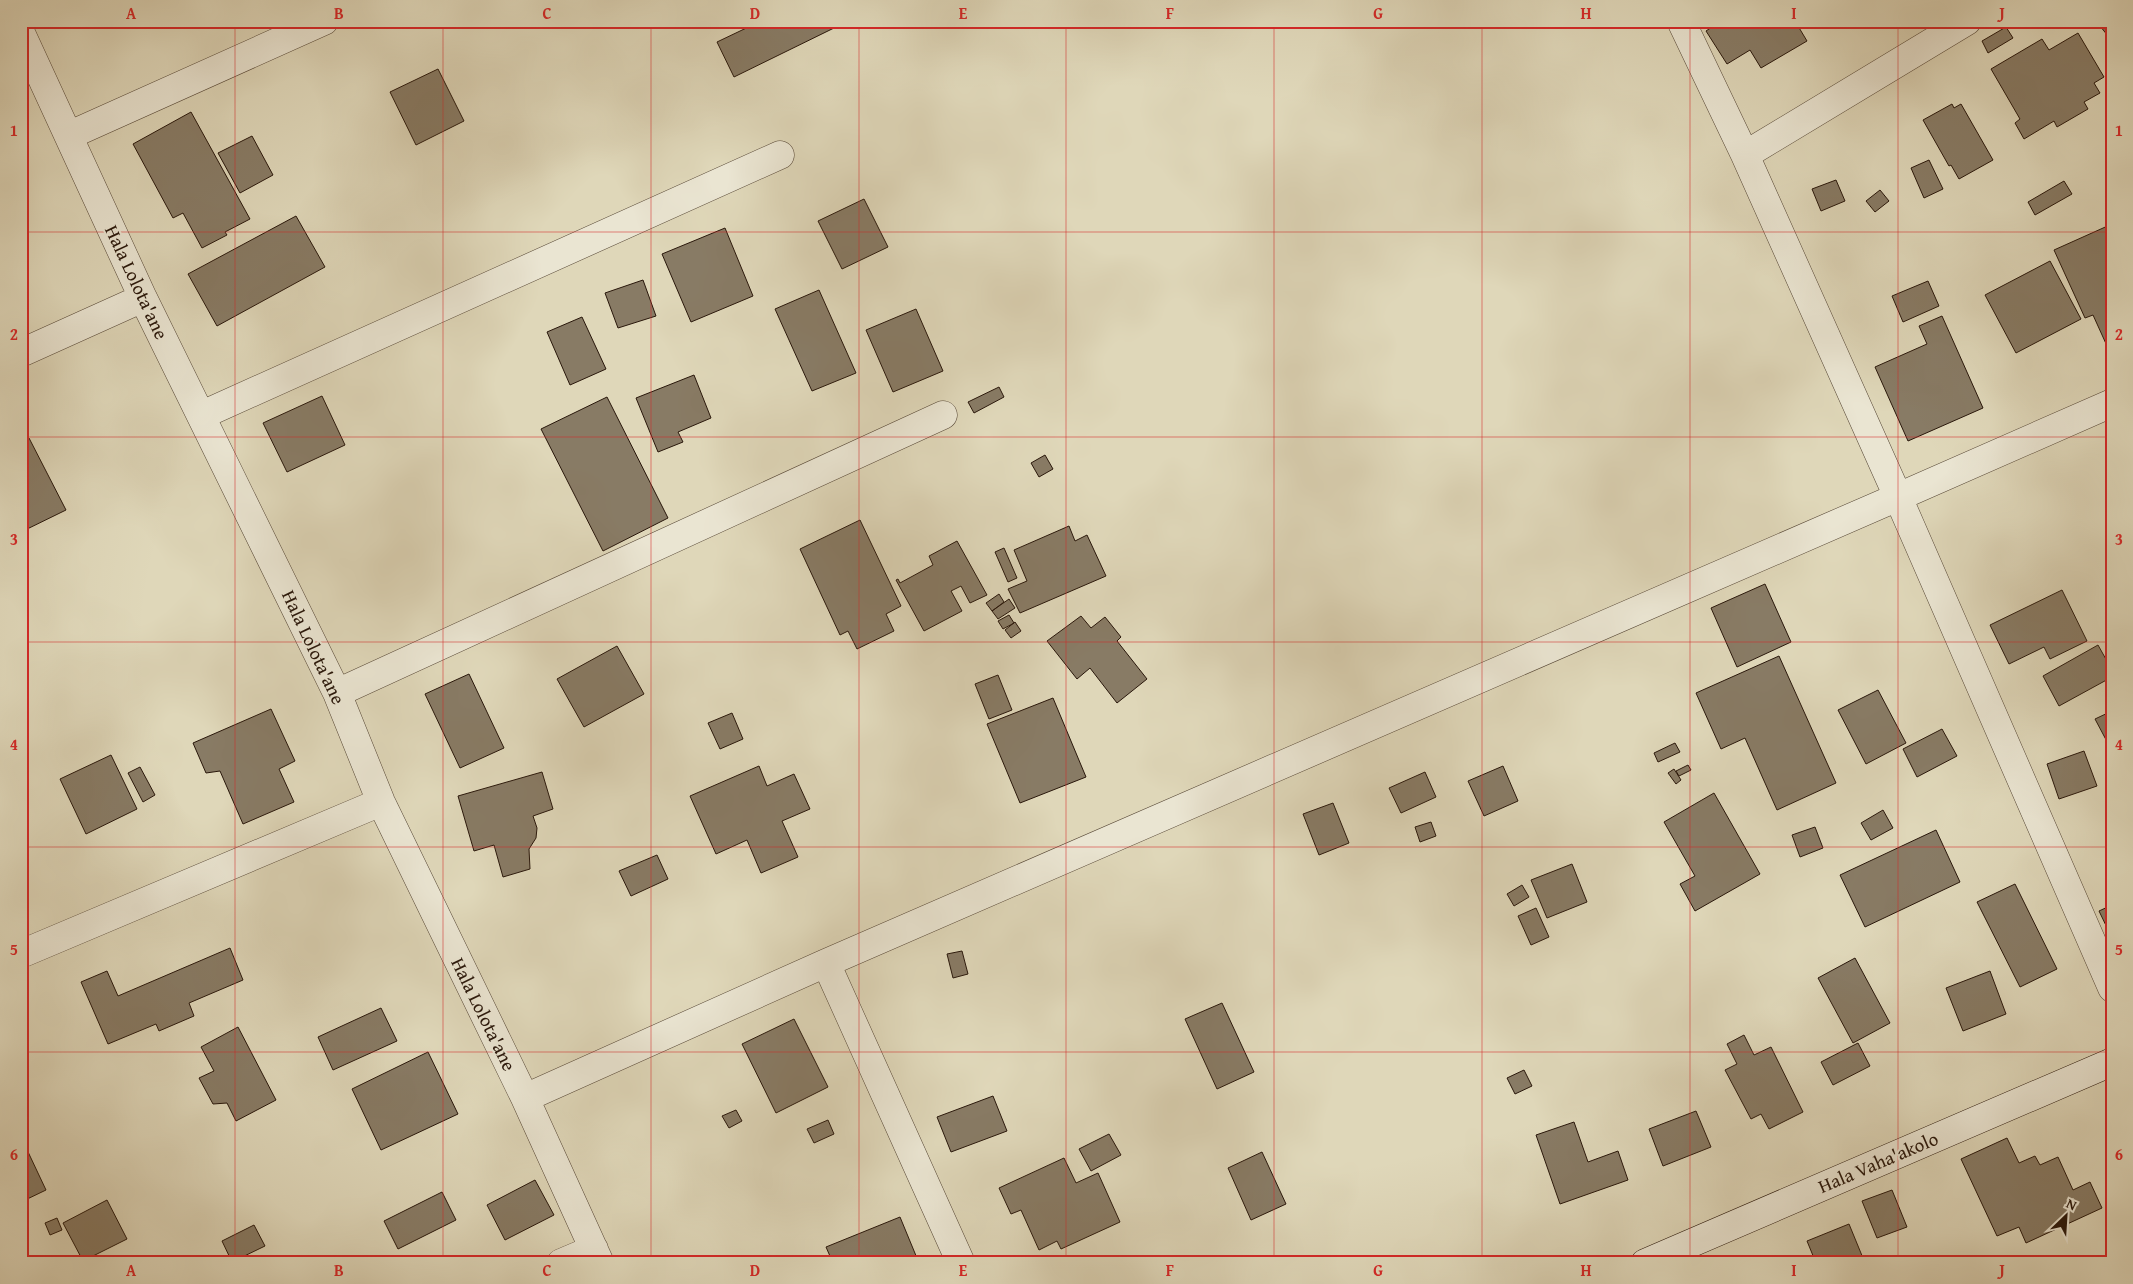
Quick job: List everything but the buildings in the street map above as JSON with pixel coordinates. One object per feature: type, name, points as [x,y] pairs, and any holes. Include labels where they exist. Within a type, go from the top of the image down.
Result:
[{"type":"street","points":[[70,135],[324,21]]},
{"type":"street","points":[[1681,21],[1745,155],[1898,497],[2112,988]]},
{"type":"street","points":[[1745,155],[1967,21]]},
{"type":"street","name":"Hala Lolota'ane","points":[[21,34],[70,135],[144,298],[337,693],[382,802],[525,1098],[597,1256]]},
{"type":"street","points":[[202,415],[780,156]]},
{"type":"street","points":[[21,353],[144,298]]},
{"type":"street","points":[[525,1098],[826,963],[2112,403]]},
{"type":"street","points":[[337,693],[943,414]]},
{"type":"street","points":[[21,954],[382,802]]},
{"type":"street","points":[[826,963],[961,1263]]},
{"type":"street","name":"Hala Vaha'akolo","points":[[1645,1263],[2112,1062]]},
{"type":"street","points":[[561,1263],[597,1256]]}]
